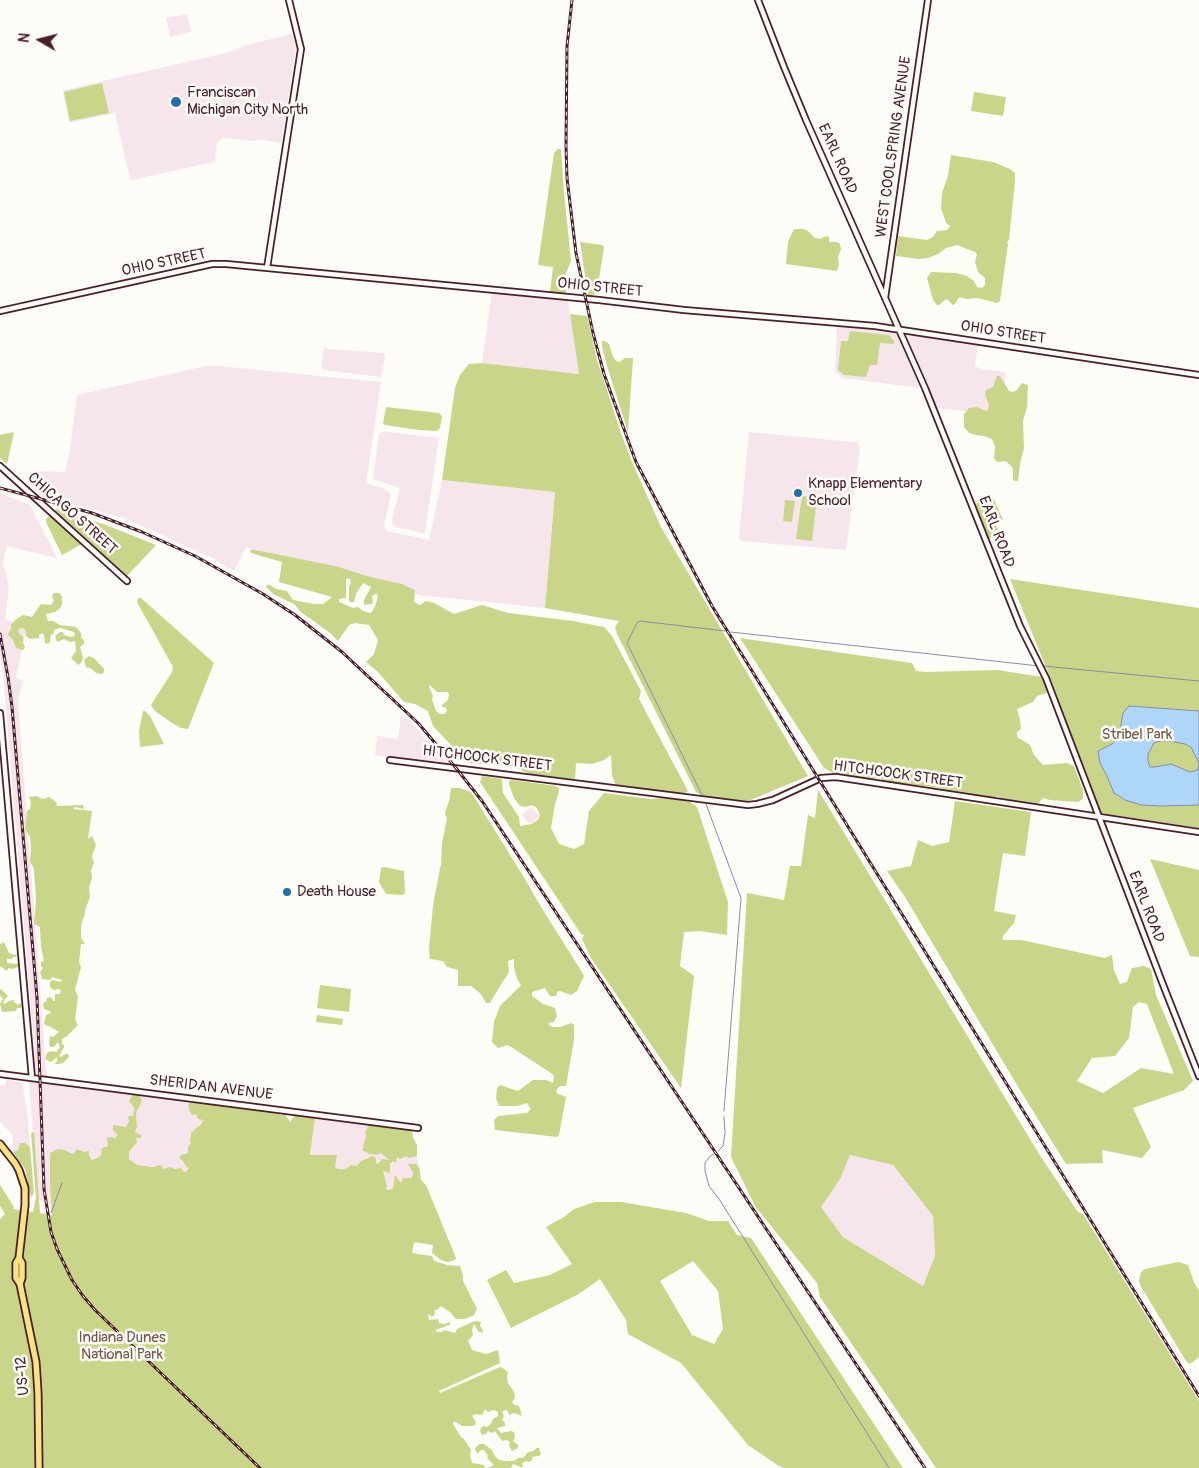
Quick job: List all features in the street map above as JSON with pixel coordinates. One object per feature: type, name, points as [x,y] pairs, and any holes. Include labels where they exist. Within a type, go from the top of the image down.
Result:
[{"type":"main road","name":"US-12","points":[[0,1144],[19,1170],[25,1188],[25,1205],[19,1258],[16,1263],[16,1278],[20,1284],[36,1362],[39,1468]]},
{"type":"street","points":[[268,268],[302,49],[289,0]]},
{"type":"street","name":"EARL ROAD","points":[[758,0],[806,120],[936,416],[1020,626],[1046,678],[1199,1076]]},
{"type":"street","name":"WEST COOLSPRING AVENUE","points":[[885,298],[928,0]]},
{"type":"street","name":"OHIO STREET","points":[[0,311],[212,264],[226,264],[684,310],[874,326],[1199,375]]},
{"type":"street","name":"CHICAGO STREET","points":[[0,466],[127,581]]},
{"type":"street","points":[[0,713],[32,1078]]},
{"type":"street","name":"HITCHCOCK STREET","points":[[390,760],[748,805],[773,800],[820,778],[836,778],[1199,832]]},
{"type":"street","name":"SHERIDAN AVENUE","points":[[0,1074],[418,1128]]},
{"type":"shaded area","points":[[187,14],[191,32],[170,37],[166,18]]},
{"type":"shaded area","name":"Franciscan Michigan City North","points":[[292,34],[296,48],[281,143],[257,139],[256,141],[223,138],[217,143],[215,161],[213,162],[132,180],[130,179],[115,113],[69,123],[64,90],[230,52],[247,45]]},
{"type":"shaded area","points":[[492,293],[568,301],[579,374],[482,363]]},
{"type":"shaded area","points":[[838,326],[880,330],[898,334],[920,388],[842,378],[835,371]]},
{"type":"shaded area","points":[[911,336],[978,343],[975,366],[981,369],[1005,372],[1006,416],[936,408],[908,344]]},
{"type":"shaded area","points":[[324,347],[384,353],[385,358],[381,377],[323,370],[321,367]]},
{"type":"shaded area","points":[[206,366],[381,382],[366,483],[384,489],[391,494],[384,526],[387,531],[429,540],[442,480],[555,492],[545,608],[419,595],[395,584],[246,547],[234,571],[214,559],[124,518],[40,495],[37,490],[40,471],[65,472],[77,395]]},
{"type":"shaded area","points":[[384,431],[439,438],[425,533],[396,527],[392,524],[400,488],[373,479],[379,434]]},
{"type":"shaded area","name":"Knapp Elementary School","points":[[749,432],[854,441],[858,443],[860,450],[846,550],[740,540]]},
{"type":"shaded area","points":[[0,493],[30,505],[57,558],[7,546],[3,563],[9,587],[5,620],[27,625],[16,678],[23,680],[18,701],[47,1083],[133,1094],[129,1101],[134,1108],[133,1116],[126,1127],[97,1158],[92,1160],[78,1149],[73,1154],[70,1152],[50,1153],[51,1206],[38,1199],[29,1081],[37,1082],[0,655]]},
{"type":"shaded area","points":[[401,715],[409,720],[448,765],[375,755],[377,736],[398,739]]},
{"type":"shaded area","points":[[531,807],[540,816],[530,824],[522,815]]},
{"type":"shaded area","points":[[6,1079],[23,1083],[28,1119],[30,1147],[25,1143],[13,1152],[13,1135],[0,1122],[0,1086],[6,1085]]},
{"type":"shaded area","points":[[139,1093],[196,1102],[189,1103],[190,1112],[203,1120],[194,1131],[188,1153],[183,1161],[190,1166],[187,1171],[136,1165],[129,1159],[129,1152],[136,1142],[135,1138],[141,1138],[135,1133],[137,1127],[136,1113],[142,1101]]},
{"type":"shaded area","points":[[315,1118],[367,1124],[368,1127],[365,1131],[366,1136],[362,1150],[369,1154],[377,1155],[381,1152],[390,1160],[376,1164],[375,1159],[367,1157],[357,1166],[351,1165],[345,1169],[338,1169],[335,1167],[336,1160],[334,1155],[310,1156]]},
{"type":"shaded area","points":[[850,1155],[893,1165],[933,1216],[935,1256],[923,1286],[843,1237],[820,1206],[840,1179]]},
{"type":"shaded area","points":[[406,1156],[409,1158],[417,1156],[419,1167],[416,1164],[408,1164],[413,1173],[412,1178],[403,1178],[401,1183],[395,1176],[393,1189],[386,1191],[383,1171],[397,1157]]},
{"type":"green space","points":[[102,83],[109,113],[70,121],[64,92]]},
{"type":"green space","points":[[974,92],[1006,97],[1003,116],[971,111]]},
{"type":"green space","points":[[561,149],[571,261],[564,278],[565,294],[550,292],[553,267],[538,265],[554,153]]},
{"type":"green space","points":[[951,155],[993,162],[1015,173],[1009,240],[1007,242],[1000,301],[997,303],[977,298],[967,299],[959,297],[953,305],[947,299],[937,305],[933,300],[927,278],[931,272],[956,273],[967,276],[974,281],[977,287],[982,288],[985,285],[985,278],[978,272],[975,262],[977,254],[975,252],[957,245],[946,248],[928,258],[918,259],[896,256],[898,236],[927,240],[933,237],[937,231],[947,230],[950,226],[946,223],[941,208],[942,193],[948,176]]},
{"type":"green space","points":[[794,229],[808,231],[815,238],[820,239],[826,236],[829,237],[829,242],[840,244],[841,249],[838,257],[837,271],[786,264],[788,242]]},
{"type":"green space","points":[[580,242],[602,245],[604,247],[597,292],[593,295],[588,295]]},
{"type":"green space","points":[[570,314],[587,316],[597,360],[621,433],[661,527],[808,776],[748,801],[711,797],[696,792],[617,634],[615,627],[619,621],[545,608],[555,492],[442,480],[455,388],[460,375],[469,364],[482,363],[579,374]]},
{"type":"green space","points":[[850,331],[889,335],[894,341],[894,344],[880,343],[877,365],[870,365],[866,377],[844,375],[838,370],[841,341],[848,341]]},
{"type":"green space","points":[[602,341],[609,344],[616,361],[620,362],[625,358],[633,358],[628,432],[607,366]]},
{"type":"green space","points":[[997,376],[1000,376],[1009,391],[1012,392],[1016,391],[1022,383],[1028,385],[1027,407],[1023,421],[1024,448],[1018,481],[1013,480],[1013,469],[1006,461],[997,462],[994,458],[995,447],[992,439],[969,433],[964,427],[964,414],[969,408],[977,407],[988,410],[986,390],[993,387]]},
{"type":"green space","points":[[386,407],[439,413],[442,416],[440,428],[437,431],[385,425],[383,423]]},
{"type":"green space","points":[[14,432],[7,464],[0,458],[0,435]]},
{"type":"green space","points":[[802,496],[817,498],[812,541],[796,539]]},
{"type":"green space","points":[[993,497],[1003,520],[995,523],[1000,534],[988,539],[975,504]]},
{"type":"green space","points":[[785,500],[795,501],[792,522],[783,521]]},
{"type":"green space","points":[[56,509],[106,525],[156,545],[127,576],[55,511]]},
{"type":"green space","points":[[49,516],[82,544],[62,555],[46,522]]},
{"type":"green space","points":[[251,549],[335,566],[402,584],[415,590],[414,602],[420,605],[426,601],[434,603],[454,614],[482,605],[508,613],[604,627],[612,636],[641,691],[639,699],[688,791],[683,794],[616,786],[612,775],[611,755],[604,760],[592,764],[576,763],[575,779],[530,774],[512,766],[468,763],[455,754],[451,745],[433,726],[428,711],[415,704],[404,702],[378,672],[366,662],[374,654],[378,640],[369,625],[355,623],[349,625],[338,641],[301,612],[294,604],[275,595],[266,587],[270,585],[276,589],[287,591],[293,600],[314,604],[323,604],[332,597],[279,582],[282,562],[250,552]],"holes":[[[348,578],[351,583],[349,587],[350,602],[354,602],[356,594],[363,583],[371,587],[364,600],[364,605],[372,604],[372,596],[378,595],[372,612],[363,611],[358,607],[353,608],[339,602],[339,599],[346,598],[346,579]],[[430,685],[437,692],[448,692],[448,700],[441,706],[446,708],[445,714],[440,714],[436,711]]]},
{"type":"green space","name":"Stribel Park","points":[[1010,579],[1199,608],[1199,828],[1100,813],[1052,682]]},
{"type":"green space","points":[[54,593],[59,593],[62,596],[62,604],[55,612],[46,614],[48,621],[76,627],[81,633],[84,641],[84,644],[80,647],[83,658],[78,665],[71,658],[76,651],[75,641],[70,642],[64,639],[57,642],[55,636],[63,632],[64,635],[70,637],[75,636],[74,632],[60,628],[54,630],[48,644],[45,643],[42,633],[39,635],[39,638],[30,639],[26,636],[25,629],[20,628],[18,632],[23,637],[25,647],[23,650],[16,648],[13,640],[8,635],[11,625],[15,620],[23,615],[32,617],[41,604],[51,605],[54,601],[52,596]]},
{"type":"green space","points":[[138,598],[141,598],[214,663],[188,729],[181,728],[172,723],[155,711],[151,705],[172,672],[173,667],[137,602]]},
{"type":"green space","points":[[740,638],[912,663],[916,671],[997,670],[1042,677],[1046,680],[1050,692],[1037,696],[1033,702],[1017,709],[1021,729],[1017,732],[1017,737],[1030,745],[1034,755],[1043,765],[1067,763],[1074,766],[1083,790],[1083,799],[1078,802],[1043,798],[1037,805],[1005,801],[998,796],[994,798],[940,791],[940,788],[883,781],[880,777],[872,779],[833,773],[824,768]]},
{"type":"green space","points":[[89,656],[94,658],[104,669],[102,674],[86,667],[84,660]]},
{"type":"green space","points":[[143,711],[150,716],[164,744],[140,747],[139,731]]},
{"type":"green space","points":[[482,776],[502,779],[503,793],[519,817],[520,826],[531,824],[538,820],[540,815],[537,808],[532,805],[520,806],[514,798],[509,781],[556,786],[559,788],[551,828],[559,844],[574,849],[584,844],[589,811],[604,793],[650,799],[669,798],[690,802],[697,807],[728,902],[727,935],[700,931],[684,932],[680,966],[694,976],[681,1088],[591,958],[582,939],[584,935],[581,934],[480,782]]},
{"type":"green space","points":[[451,788],[460,788],[471,792],[584,976],[577,991],[571,995],[560,991],[557,992],[556,996],[550,996],[545,988],[532,992],[532,996],[543,1004],[555,1008],[557,1016],[554,1022],[548,1024],[552,1027],[560,1027],[571,1023],[574,1025],[574,1040],[566,1086],[560,1086],[556,1093],[566,1097],[559,1135],[557,1137],[495,1130],[494,1120],[498,1116],[527,1113],[531,1109],[527,1103],[517,1106],[499,1106],[496,1098],[497,1088],[500,1085],[518,1091],[533,1080],[546,1080],[553,1083],[554,1075],[508,1045],[498,1048],[492,1042],[494,1022],[500,1006],[521,985],[517,979],[514,959],[508,961],[509,972],[490,1003],[486,1003],[481,994],[471,986],[458,986],[458,970],[447,967],[443,961],[430,959],[429,948],[433,906],[441,866],[442,843],[447,818],[445,813]]},
{"type":"green space","points":[[818,790],[1041,1157],[1078,1212],[1083,1214],[1199,1401],[1199,1468],[936,1468],[820,1297],[817,1283],[755,1206],[731,1157],[747,893],[784,900],[790,866],[801,866],[808,815],[815,818]],"holes":[[[850,1155],[893,1165],[933,1216],[935,1256],[923,1286],[843,1237],[821,1207],[840,1179]]]},
{"type":"green space","points":[[36,796],[43,799],[49,797],[56,802],[57,806],[83,805],[84,809],[75,807],[73,809],[92,811],[88,839],[92,836],[96,845],[92,856],[94,863],[91,870],[90,897],[81,927],[81,938],[85,944],[81,944],[79,962],[81,967],[75,990],[78,997],[75,1019],[78,1025],[62,1039],[64,1047],[59,1056],[68,1054],[69,1057],[60,1064],[54,1064],[57,1062],[57,1057],[51,1062],[45,1059],[47,1053],[51,1051],[57,1052],[60,1048],[58,1042],[54,1047],[49,1045],[50,1036],[53,1037],[59,1032],[45,1025],[46,1015],[51,1013],[44,1009],[43,1005],[47,998],[51,997],[55,1001],[55,994],[60,994],[61,991],[50,987],[50,982],[52,980],[61,982],[62,980],[52,977],[49,980],[42,979],[40,972],[43,968],[41,962],[44,961],[40,927],[34,924],[36,900],[34,870],[30,863],[30,837],[25,829],[27,811],[30,809],[31,802],[29,797]]},
{"type":"green space","points":[[955,801],[1031,812],[1025,856],[1003,853],[994,911],[1016,915],[1014,923],[1002,940],[1021,940],[1105,958],[1112,955],[1114,970],[1120,984],[1127,982],[1132,968],[1144,966],[1151,969],[1156,995],[1193,1081],[1184,1090],[1133,1108],[1151,1147],[1142,1158],[1102,1150],[1103,1163],[1066,1164],[1020,1090],[905,897],[887,871],[911,866],[918,840],[932,846],[949,842]],"holes":[[[1139,1002],[1147,1004],[1174,1074],[1141,1068],[1103,1093],[1077,1081],[1092,1058],[1115,1056],[1129,1038],[1133,1007]]]},
{"type":"green space","points":[[1150,859],[1199,870],[1199,957],[1190,956]]},
{"type":"green space","points":[[381,868],[404,871],[405,893],[402,895],[386,894],[379,882]]},
{"type":"green space","points":[[4,942],[9,953],[15,955],[17,953],[16,957],[7,959],[7,963],[18,964],[18,967],[8,968],[7,971],[0,966],[0,943]]},
{"type":"green space","points":[[320,985],[351,989],[349,1012],[317,1008]]},
{"type":"green space","points":[[0,989],[8,996],[3,1004],[14,1000],[14,1003],[22,1005],[21,1008],[17,1008],[16,1011],[2,1012],[0,1004],[3,999],[0,995]]},
{"type":"green space","points":[[317,1015],[343,1019],[342,1025],[316,1022]]},
{"type":"green space","name":"Indiana Dunes National Park","points":[[139,1093],[142,1101],[136,1113],[137,1127],[135,1132],[141,1135],[141,1138],[136,1138],[137,1142],[129,1152],[129,1159],[137,1165],[153,1167],[160,1165],[164,1169],[170,1167],[175,1169],[181,1168],[184,1172],[189,1167],[187,1168],[179,1158],[181,1155],[188,1153],[191,1133],[203,1120],[198,1119],[196,1114],[192,1115],[189,1103],[224,1105],[228,1108],[230,1104],[282,1115],[285,1114],[290,1122],[295,1115],[315,1118],[310,1155],[337,1155],[335,1167],[338,1169],[345,1169],[351,1165],[357,1166],[361,1161],[372,1156],[376,1158],[376,1164],[382,1159],[389,1160],[381,1153],[377,1155],[369,1154],[362,1150],[366,1136],[365,1131],[368,1127],[367,1124],[406,1128],[412,1131],[417,1145],[417,1156],[409,1158],[406,1156],[400,1159],[397,1157],[396,1163],[392,1161],[390,1163],[390,1173],[383,1171],[387,1186],[386,1190],[393,1189],[395,1175],[401,1183],[403,1178],[412,1178],[413,1173],[408,1164],[416,1164],[419,1167],[421,1180],[426,1185],[456,1258],[448,1262],[441,1260],[432,1253],[433,1245],[414,1242],[412,1253],[432,1256],[434,1261],[447,1265],[460,1266],[463,1281],[477,1309],[474,1315],[465,1319],[456,1319],[441,1306],[434,1310],[434,1316],[428,1314],[429,1320],[438,1319],[439,1323],[444,1324],[450,1322],[450,1325],[435,1330],[437,1332],[444,1330],[455,1333],[457,1329],[470,1323],[475,1321],[481,1322],[482,1333],[478,1331],[474,1324],[472,1329],[473,1335],[468,1341],[472,1350],[486,1354],[498,1350],[500,1363],[439,1391],[440,1393],[500,1367],[503,1368],[508,1372],[508,1383],[514,1392],[515,1397],[512,1403],[519,1406],[522,1416],[514,1413],[509,1415],[508,1411],[505,1410],[502,1412],[504,1416],[502,1420],[505,1426],[497,1428],[501,1433],[514,1432],[515,1437],[513,1441],[518,1445],[518,1448],[512,1451],[509,1446],[510,1442],[507,1440],[502,1441],[495,1431],[492,1433],[488,1431],[482,1435],[480,1430],[483,1426],[487,1427],[490,1425],[493,1419],[498,1416],[498,1412],[494,1410],[488,1412],[485,1409],[482,1415],[475,1414],[472,1416],[476,1422],[475,1425],[462,1426],[456,1422],[453,1422],[453,1424],[471,1450],[472,1463],[484,1465],[485,1468],[0,1468],[0,1219],[5,1214],[0,1206],[0,1185],[14,1207],[13,1209],[33,1212],[36,1197],[31,1133],[34,1132],[40,1213],[52,1215],[50,1153],[58,1149],[73,1154],[77,1149],[84,1152],[89,1151],[89,1156],[92,1160],[97,1158],[101,1155],[102,1148],[108,1146],[107,1138],[115,1138],[118,1135],[113,1130],[113,1125],[126,1127],[129,1121],[128,1116],[133,1116],[134,1108],[129,1101],[133,1094]]},
{"type":"green space","points":[[20,1143],[25,1143],[30,1147],[34,1193],[31,1197],[25,1169],[13,1152],[18,1150]]},
{"type":"green space","points":[[595,1202],[621,1202],[686,1213],[709,1221],[728,1221],[737,1235],[751,1238],[903,1468],[784,1468],[779,1466],[748,1445],[681,1363],[628,1334],[626,1320],[600,1279],[577,1295],[511,1328],[487,1280],[506,1270],[514,1283],[550,1275],[572,1264],[546,1227],[574,1209]],"holes":[[[693,1261],[718,1291],[723,1329],[714,1344],[692,1335],[660,1281]]]},
{"type":"green space","points":[[1178,1262],[1188,1265],[1199,1291],[1199,1357],[1190,1364],[1186,1361],[1140,1285],[1139,1280],[1141,1272],[1145,1269]]},
{"type":"green space","points":[[480,1444],[484,1444],[492,1450],[499,1460],[514,1461],[518,1458],[523,1458],[528,1452],[537,1448],[539,1448],[541,1454],[532,1457],[532,1460],[529,1462],[522,1463],[523,1468],[513,1464],[511,1468],[485,1468],[494,1465],[487,1458],[488,1456],[484,1450],[477,1454],[475,1449]]},
{"type":"water","points":[[1129,706],[1199,711],[1199,766],[1199,805],[1141,805],[1125,800],[1114,793],[1100,763],[1098,751],[1112,744],[1119,737],[1123,713]],"holes":[[[1160,741],[1185,744],[1191,747],[1198,761],[1199,766],[1197,770],[1190,772],[1171,764],[1150,767],[1148,754],[1154,743]]]},
{"type":"waterway","points":[[703,797],[627,643],[637,623],[640,621],[725,631]]},
{"type":"waterway","points":[[731,632],[1039,666]]},
{"type":"waterway","points":[[1043,666],[1199,681]]},
{"type":"waterway","points":[[706,804],[741,898],[724,1111]]},
{"type":"waterway","points":[[718,1151],[723,1146],[725,1133],[724,1117]]},
{"type":"waterway","points":[[714,1154],[705,1163],[709,1186],[889,1468]]},
{"type":"waterway","points":[[51,1213],[62,1183]]},
{"type":"railway","points":[[572,0],[567,46],[566,146],[567,178],[576,253],[604,374],[636,462],[712,606],[1199,1396]]},
{"type":"railway","points":[[0,488],[92,513],[142,532],[195,556],[263,594],[295,615],[342,652],[419,724],[482,801],[925,1468]]},
{"type":"railway","points":[[0,634],[12,707],[37,998],[44,1189],[51,1232],[72,1280],[95,1310],[260,1468]]},
{"type":"place","name":"Franciscan Michigan City North","points":[[176,102]]},
{"type":"place","name":"Knapp Elementary School","points":[[798,493]]},
{"type":"place","name":"Death House","points":[[287,892]]}]
